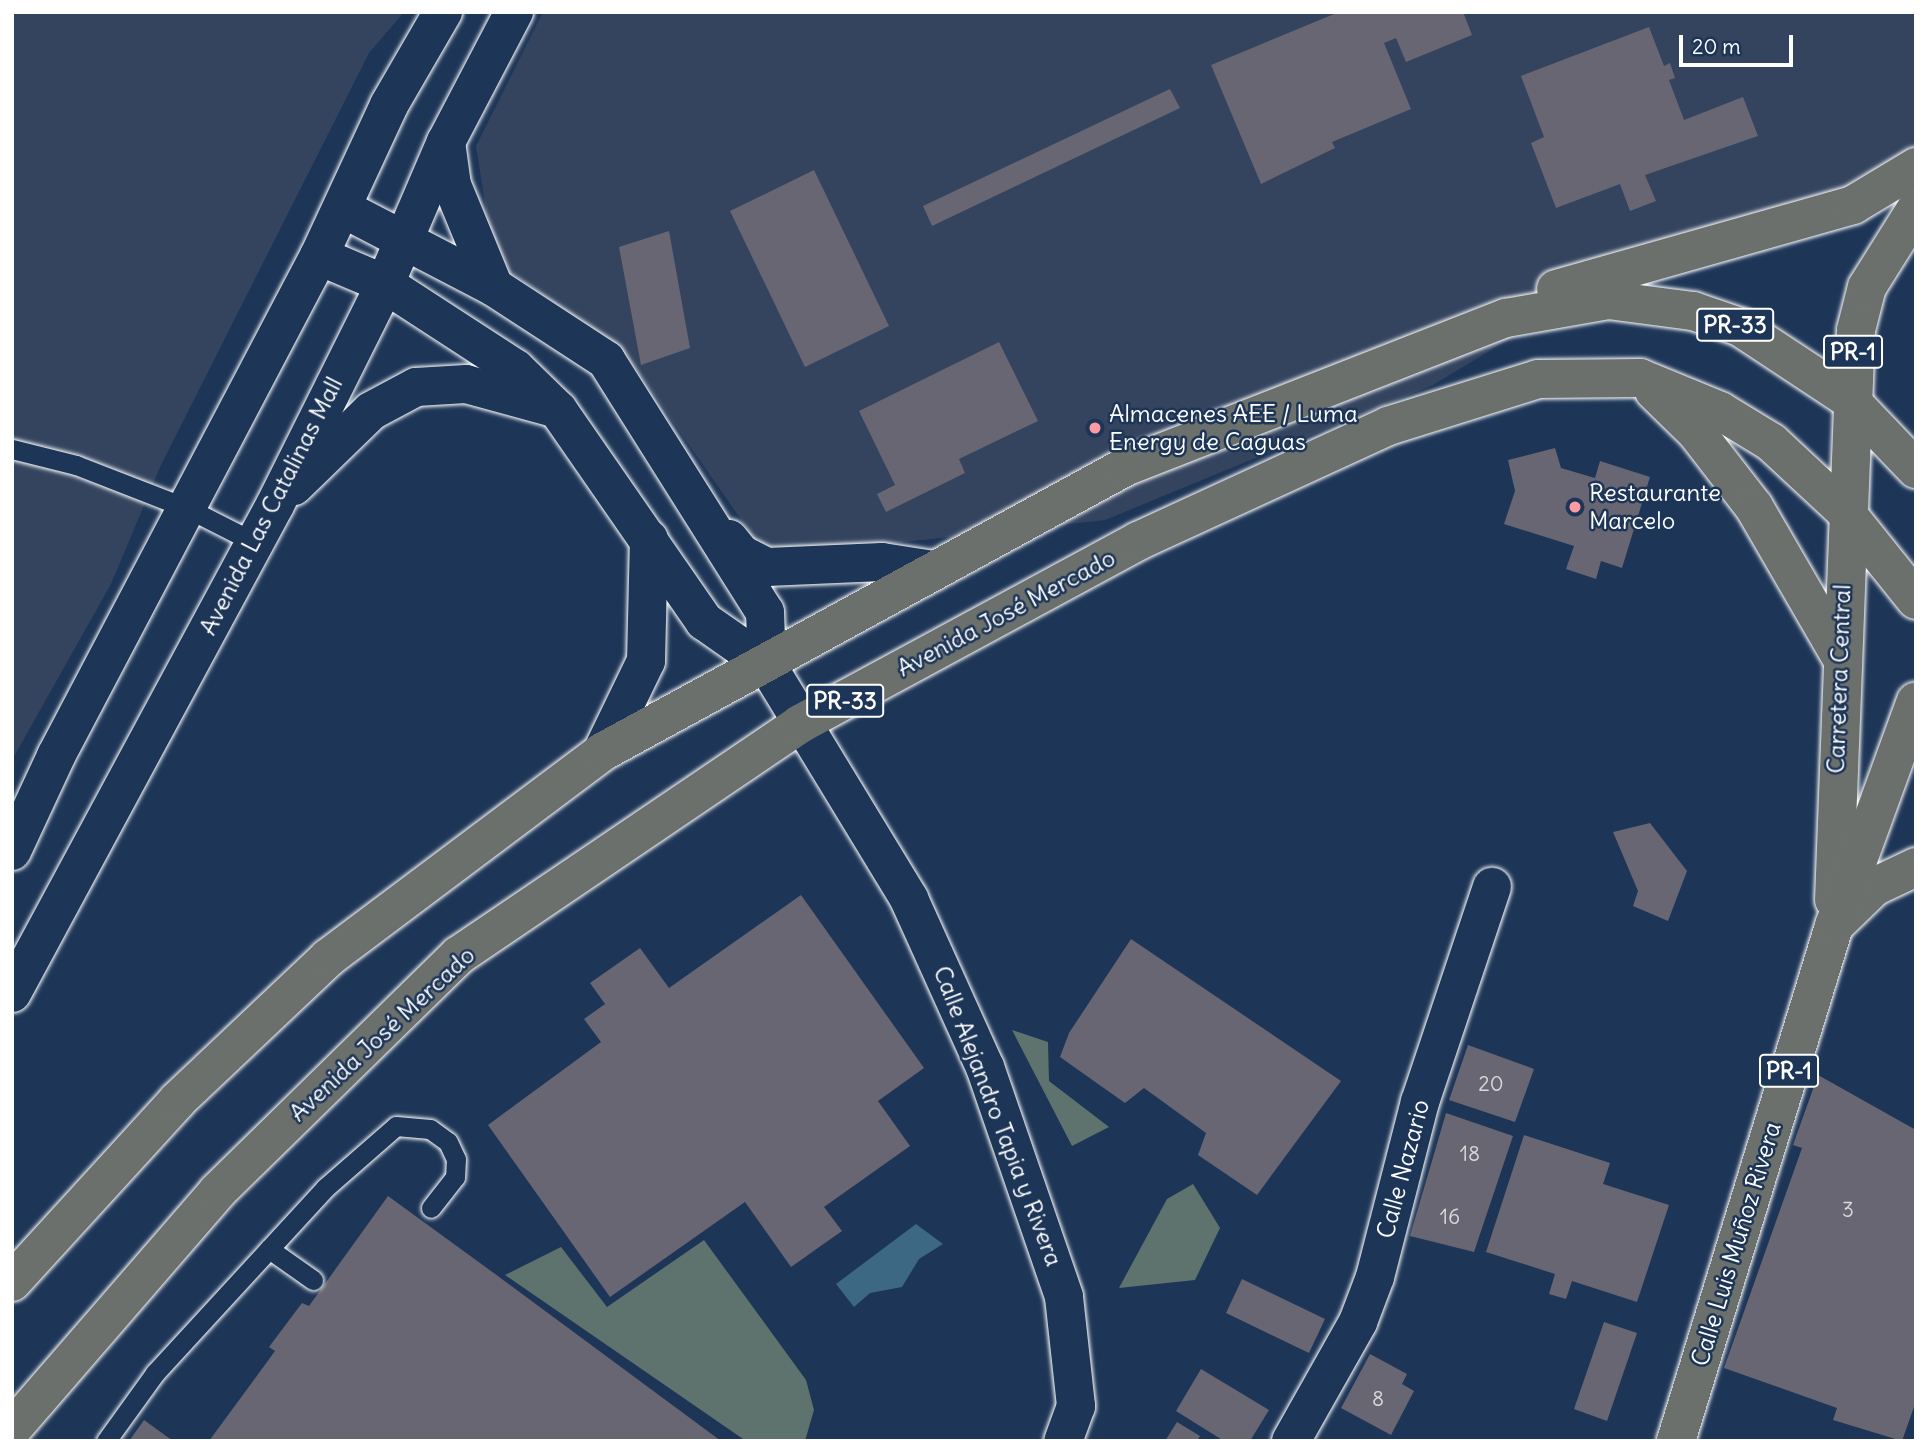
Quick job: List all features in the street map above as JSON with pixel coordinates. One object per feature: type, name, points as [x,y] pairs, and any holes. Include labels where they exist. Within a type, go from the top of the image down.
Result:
[{"type":"main road","points":[[1506,318],[1543,293],[1853,205],[1916,167]]},
{"type":"main road","name":"Carretera Central","points":[[1834,926],[1849,398],[1867,287],[1916,209]]},
{"type":"main road","name":"PR-33","points":[[12,1282],[178,1100],[328,958],[602,752],[767,665],[933,570],[1125,467],[1506,318],[1608,300],[1693,311],[1740,327],[1797,359],[1849,398],[1916,468]]},
{"type":"main road","points":[[1640,378],[1696,432],[1754,507],[1841,657]]},
{"type":"main road","name":"Avenida José Mercado","points":[[12,1429],[218,1191],[459,956],[800,724],[1138,541],[1388,426],[1538,379],[1640,378],[1720,411],[1771,442],[1844,510],[1916,600]]},
{"type":"main road","name":"Carretera Central","points":[[1834,926],[1916,701]]},
{"type":"main road","points":[[1834,926],[1874,887],[1916,867]]},
{"type":"main road","name":"Calle Luis Muñoz Rivera","points":[[1676,1441],[1834,926]]},
{"type":"street","points":[[12,851],[319,256],[389,105],[443,12]]},
{"type":"street","name":"Avenida Las Catalinas Mall","points":[[12,993],[275,505],[385,284],[446,142],[514,12]]},
{"type":"street","points":[[446,142],[452,185],[494,287]]},
{"type":"street","name":"Calle Alejandro Tapia y Rivera","points":[[342,208],[494,287],[606,360],[706,511],[765,612],[767,665]]},
{"type":"street","name":"Calle Alejandro Tapia y Rivera","points":[[319,256],[385,284],[516,369],[558,410],[704,621],[767,665],[927,934],[1031,1193],[1072,1336],[1076,1406],[1063,1441]]},
{"type":"street","points":[[275,505],[371,411],[416,387],[466,384],[558,410]]},
{"type":"street","points":[[706,511],[741,554],[767,567],[882,562],[933,570]]},
{"type":"street","points":[[602,752],[646,661],[649,539]]},
{"type":"street","name":"Calle Nazario","points":[[1291,1441],[1358,1322],[1375,1278],[1420,1102],[1492,887]]},
{"type":"lane","points":[[12,449],[76,465],[187,508],[254,542]]},
{"type":"lane","points":[[106,1441],[155,1373],[269,1249],[335,1178],[396,1126],[430,1129],[456,1159],[455,1177],[431,1208]]},
{"type":"lane","points":[[269,1249],[313,1280]]},
{"type":"shaded area","points":[[12,12],[404,12],[369,53],[161,465],[111,584],[12,760]]},
{"type":"shaded area","points":[[543,12],[1916,12],[1916,166],[1613,276],[1433,385],[1105,520],[767,557],[626,354],[494,260],[476,146]]},
{"type":"shaded area","points":[[916,1224],[943,1244],[919,1259],[902,1287],[870,1293],[854,1307],[836,1284]]},
{"type":"green space","points":[[1012,1030],[1048,1042],[1049,1081],[1109,1127],[1072,1146]]},
{"type":"green space","points":[[1193,1184],[1220,1228],[1195,1280],[1119,1288],[1167,1199]]},
{"type":"green space","points":[[704,1240],[806,1380],[814,1410],[805,1441],[746,1441],[505,1275],[561,1247],[607,1307]]},
{"type":"building","points":[[1339,12],[1463,12],[1472,35],[1406,62],[1396,38],[1384,43],[1411,109],[1332,142],[1335,148],[1261,184],[1211,65]]},
{"type":"building","points":[[1649,27],[1664,66],[1670,63],[1675,78],[1669,80],[1684,120],[1743,97],[1758,136],[1645,175],[1656,201],[1630,211],[1620,184],[1556,208],[1531,143],[1544,137],[1521,76]]},
{"type":"building","points":[[1170,89],[1180,108],[932,226],[923,206]]},
{"type":"building","points":[[814,170],[889,326],[805,367],[730,211]]},
{"type":"building","points":[[669,231],[690,348],[641,365],[619,247]]},
{"type":"building","points":[[999,342],[1038,421],[959,459],[965,473],[886,512],[877,494],[895,485],[859,411]]},
{"type":"building","name":"Restaurante Marcelo","points":[[1555,448],[1561,468],[1595,478],[1600,461],[1650,477],[1622,568],[1601,561],[1596,579],[1566,569],[1574,546],[1504,524],[1515,491],[1508,460]]},
{"type":"building","points":[[1650,823],[1687,871],[1668,921],[1633,906],[1638,891],[1613,832]]},
{"type":"building","points":[[801,895],[924,1068],[878,1101],[910,1146],[824,1207],[842,1231],[791,1267],[745,1202],[610,1297],[488,1125],[601,1042],[584,1019],[605,1004],[590,983],[640,948],[669,988]]},
{"type":"building","points":[[1131,939],[1341,1081],[1257,1195],[1198,1155],[1206,1133],[1144,1088],[1125,1103],[1060,1057],[1069,1033]]},
{"type":"building","points":[[1468,1045],[1534,1069],[1515,1122],[1449,1100]]},
{"type":"building","points":[[1818,1075],[1916,1130],[1916,1401],[1902,1441],[1833,1420],[1837,1408],[1724,1368],[1802,1148],[1793,1145]]},
{"type":"building","points":[[1446,1113],[1513,1136],[1474,1252],[1410,1236]]},
{"type":"building","points":[[1524,1135],[1610,1163],[1603,1184],[1669,1205],[1637,1302],[1572,1281],[1566,1299],[1549,1294],[1555,1274],[1486,1252]]},
{"type":"building","points":[[388,1196],[721,1441],[209,1441],[275,1351],[269,1347],[302,1303],[309,1306]]},
{"type":"building","points":[[1242,1279],[1325,1319],[1309,1353],[1226,1313]]},
{"type":"building","points":[[1604,1322],[1637,1333],[1607,1421],[1574,1409]]},
{"type":"building","points":[[1370,1354],[1407,1374],[1402,1384],[1414,1391],[1391,1435],[1341,1408]]},
{"type":"building","points":[[1201,1369],[1269,1410],[1250,1441],[1224,1441],[1176,1411]]},
{"type":"building","points":[[144,1420],[173,1441],[129,1441]]},
{"type":"building","points":[[1177,1422],[1200,1436],[1197,1441],[1165,1441]]},
{"type":"place","name":"Almacenes AEE / Luma Energy de Caguas","points":[[1095,428]]},
{"type":"place","name":"Restaurante Marcelo","points":[[1575,507]]}]
